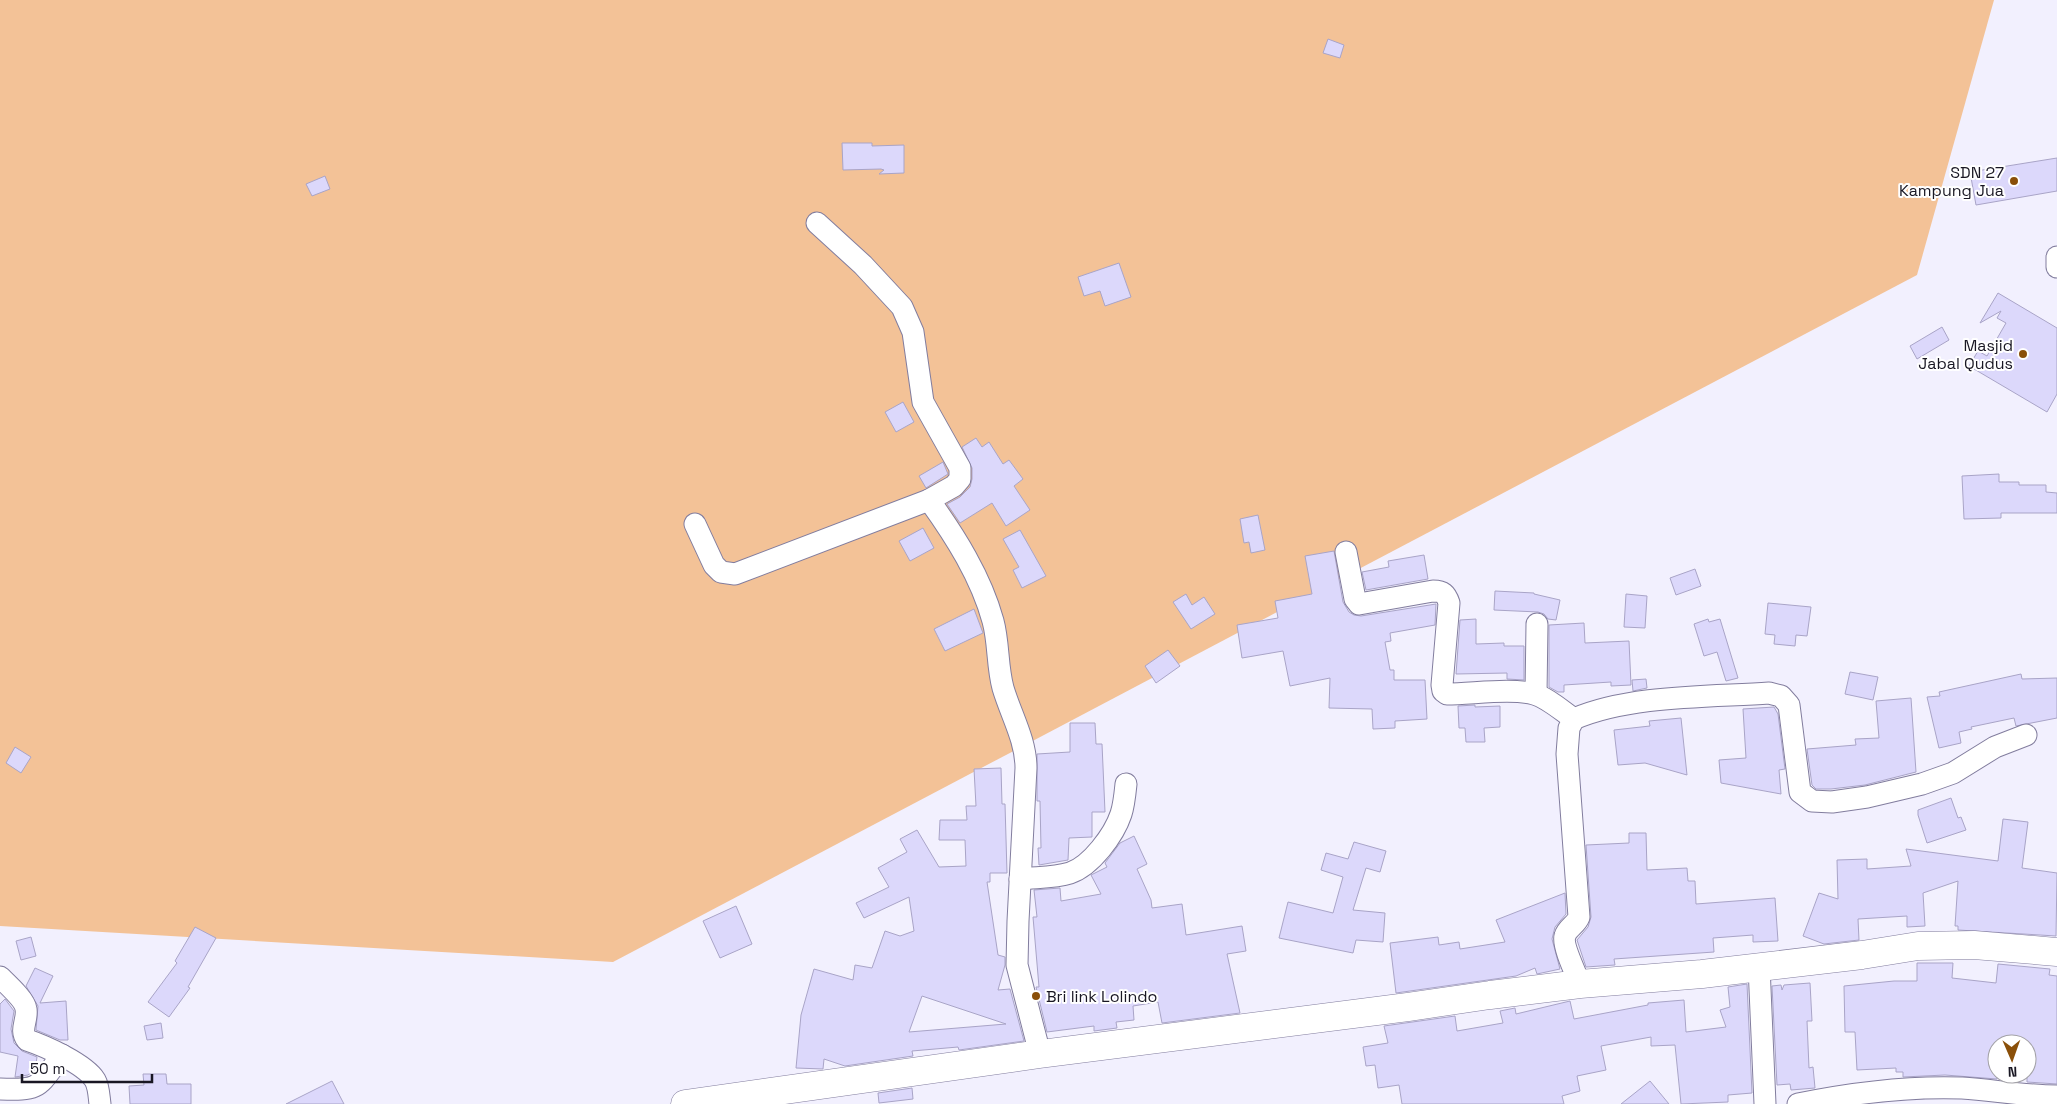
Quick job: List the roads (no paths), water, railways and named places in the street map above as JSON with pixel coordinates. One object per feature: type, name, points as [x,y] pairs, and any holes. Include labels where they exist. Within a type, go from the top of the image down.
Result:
[{"type":"street","points":[[695,524],[714,564],[721,572],[735,574],[929,500],[954,486],[960,479],[960,468],[923,402],[911,324],[892,294],[817,223]]},
{"type":"street","points":[[2057,258],[2057,268]]},
{"type":"street","points":[[929,500],[972,568],[984,596],[992,620],[1003,688],[1024,747],[1026,768],[1017,965],[1040,1054]]},
{"type":"street","points":[[1346,552],[1355,599],[1359,604],[1433,591],[1442,591],[1447,596],[1449,603],[1442,685],[1443,691],[1447,694],[1521,692],[1536,694],[1574,719]]},
{"type":"street","points":[[1536,694],[1537,624]]},
{"type":"street","points":[[1580,984],[1565,942],[1568,931],[1577,923],[1579,917],[1568,754],[1569,728],[1574,719],[1608,706],[1683,698],[1769,693],[1781,696],[1789,705],[1800,792],[1812,801],[1832,802],[1867,797],[1922,784],[1953,773],[1995,747],[2026,735]]},
{"type":"street","points":[[1020,878],[1068,874],[1080,869],[1089,862],[1115,830],[1122,812],[1126,784]]},
{"type":"street","points":[[685,1104],[731,1100],[1040,1054],[1580,984],[1683,976],[1862,955],[1918,946],[1974,945],[2057,952]]},
{"type":"street","points":[[1759,966],[1765,1104]]},
{"type":"street","points":[[0,977],[25,1004],[26,1013],[23,1032],[27,1040],[48,1047],[62,1055],[95,1080],[100,1104]]},
{"type":"street","points":[[0,1089],[19,1090],[38,1086],[62,1055]]},
{"type":"street","points":[[1798,1104],[1847,1094],[1961,1088],[2057,1096]]},
{"type":"place","name":"SDN 27 Kampung Jua","points":[[2014,181]]},
{"type":"place","name":"Masjid Jabal Qudus","points":[[2023,354]]},
{"type":"place","name":"Bri link Lolindo","points":[[1036,996]]}]
